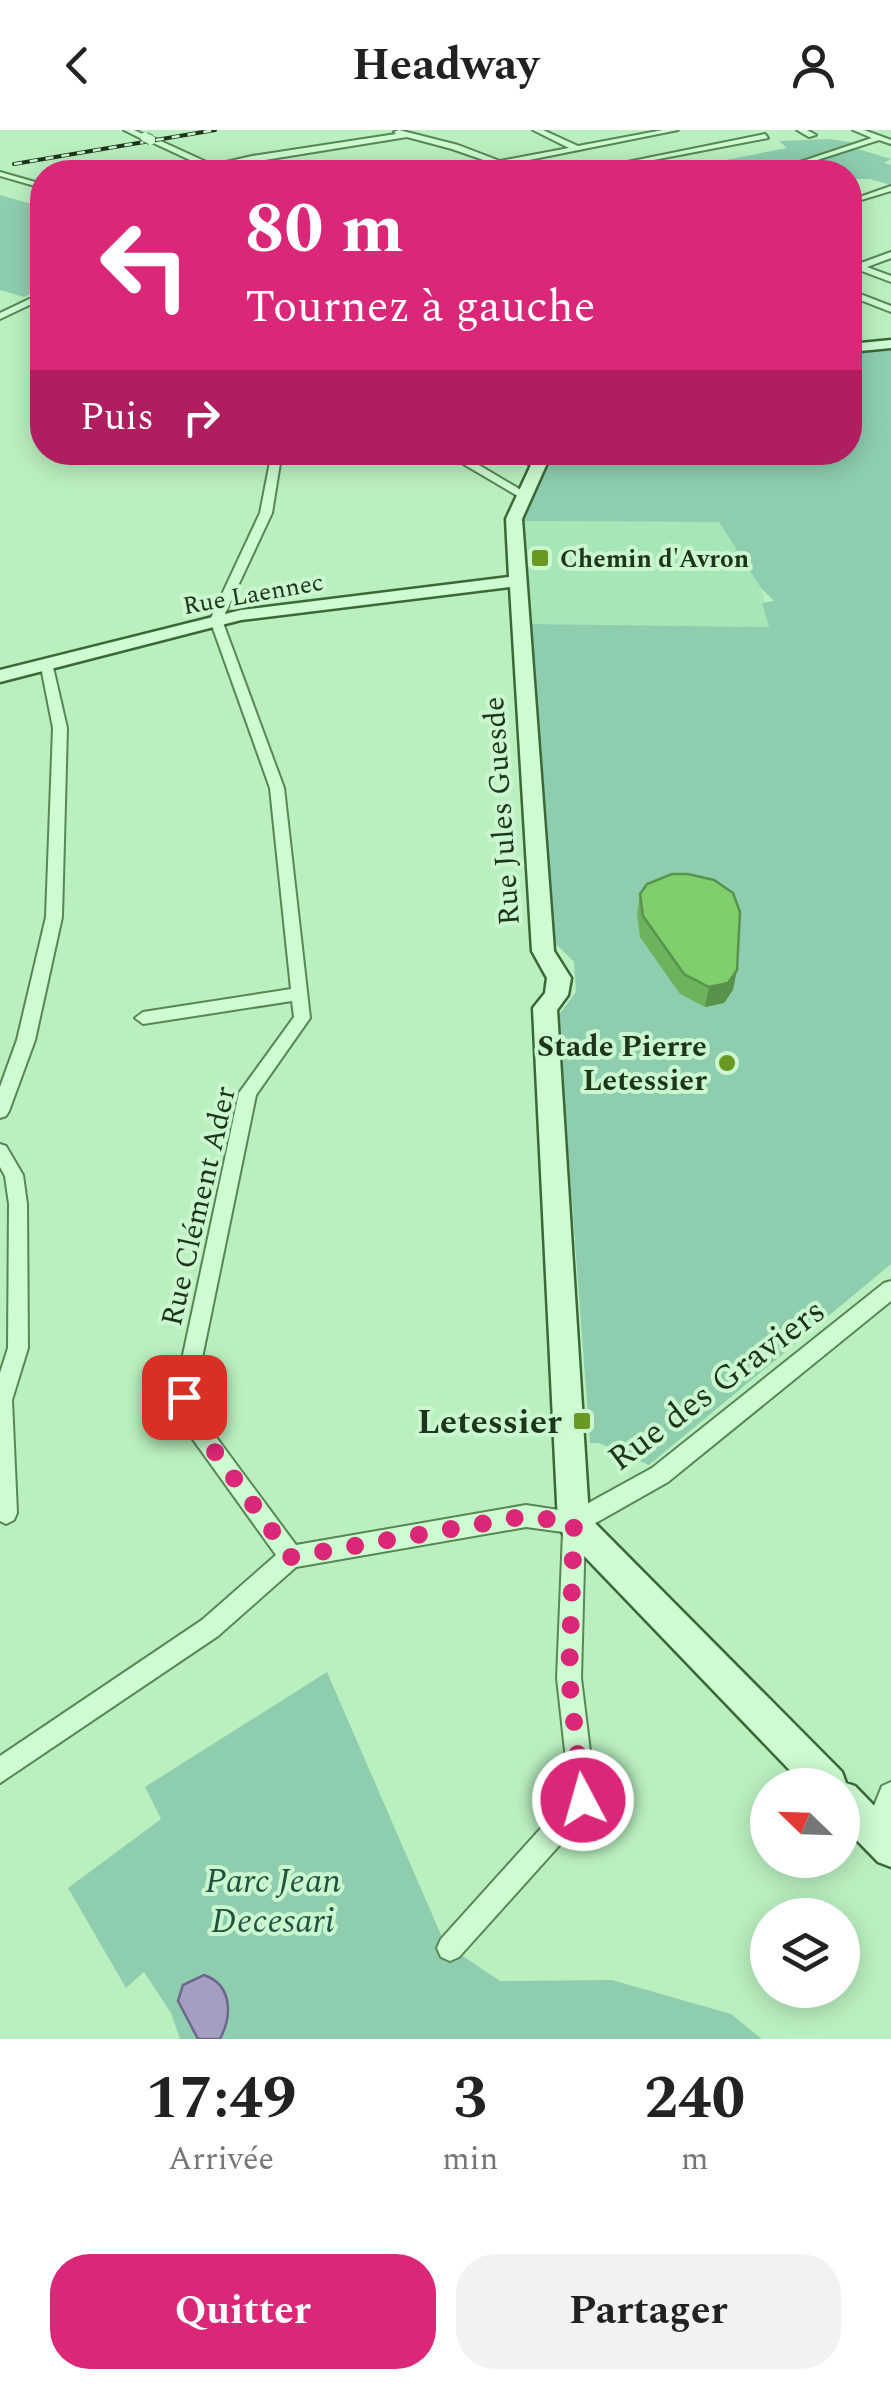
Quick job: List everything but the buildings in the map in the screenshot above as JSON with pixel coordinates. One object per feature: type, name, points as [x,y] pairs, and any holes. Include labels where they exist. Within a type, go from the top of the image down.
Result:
[{"type":"street","points":[[128,130],[196,160]]},
{"type":"street","points":[[388,130],[421,136],[492,160]]},
{"type":"street","points":[[537,130],[576,148]]},
{"type":"street","points":[[516,160],[674,130]]},
{"type":"street","points":[[748,130],[776,140]]},
{"type":"street","points":[[801,130],[812,134]]},
{"type":"street","points":[[857,130],[891,142]]},
{"type":"street","points":[[421,136],[438,133]]},
{"type":"street","points":[[248,160],[409,134]]},
{"type":"street","points":[[643,160],[764,136]]},
{"type":"street","points":[[810,160],[878,138]]},
{"type":"street","points":[[0,174],[30,183]]},
{"type":"street","points":[[862,198],[891,188]]},
{"type":"street","points":[[862,266],[891,255]]},
{"type":"street","points":[[862,271],[891,279]]},
{"type":"street","points":[[862,298],[891,309]]},
{"type":"street","points":[[0,316],[30,302]]},
{"type":"street","points":[[862,347],[891,344]]},
{"type":"street","points":[[216,620],[266,513],[275,465]]},
{"type":"street","points":[[471,465],[526,496]]},
{"type":"street","name":"Rue Jules Guesde","points":[[539,465],[514,519],[544,951],[559,978],[556,995],[545,1008],[574,1523]]},
{"type":"street","name":"Rue Laennec","points":[[0,676],[47,667],[216,620],[518,580]]},
{"type":"street","name":"Rue Clément Ader","points":[[216,620],[276,788],[302,1018],[248,1093],[184,1397],[186,1412],[291,1557]]},
{"type":"street","points":[[0,1111],[26,1040],[54,917],[60,728],[47,667]]},
{"type":"street","points":[[143,1018],[300,994]]},
{"type":"street","points":[[0,1152],[14,1175],[18,1204],[18,1348],[2,1400],[6,1512]]},
{"type":"street","name":"Rue des Graviers","points":[[574,1523],[660,1476],[891,1289]]},
{"type":"street","points":[[0,1771],[210,1628],[291,1557],[526,1516],[574,1523],[812,1768]]},
{"type":"street","points":[[450,1948],[583,1800],[569,1678],[574,1523]]},
{"type":"street","points":[[884,1841],[891,1795]]},
{"type":"street","points":[[860,1817],[884,1841]]},
{"type":"green space","points":[[828,139],[857,143],[804,160],[725,160],[787,148],[779,141]]},
{"type":"green space","points":[[852,147],[891,159],[884,163],[891,165],[891,185],[862,179],[862,160],[823,160]]},
{"type":"green space","points":[[0,195],[30,204],[30,294],[24,297],[0,290]]},
{"type":"green space","name":"Stade Pierre Letessier","points":[[891,347],[891,1264],[649,1465],[599,1443],[590,1443],[558,1016],[576,992],[574,962],[555,943],[531,624],[769,627],[762,603],[774,601],[761,588],[719,522],[523,521],[549,465],[862,465],[862,350]]},
{"type":"green space","points":[[523,521],[719,522],[761,588],[770,627],[531,624]]},
{"type":"green space","name":"Parc Jean Decesari","points":[[327,1672],[445,1944],[500,1981],[612,1980],[731,2014],[762,2039],[180,2039],[171,2013],[144,1972],[126,1988],[68,1888],[161,1819],[145,1787]]},
{"type":"shaded area","points":[[204,1975],[220,1986],[227,2002],[227,2021],[220,2039],[198,2039],[178,2001],[183,1985]]},
{"type":"railway","points":[[38,160],[215,130]]},
{"type":"railway","points":[[14,164],[30,161]]},
{"type":"place","name":"Chemin d'Avron","points":[[540,558]]},
{"type":"place","name":"Stade Pierre Letessier","points":[[727,1063]]},
{"type":"place","name":"Letessier","points":[[582,1421]]},
{"type":"route","points":[[184,1397],[186,1412],[291,1557],[526,1516],[574,1523],[569,1678],[583,1800]]}]
